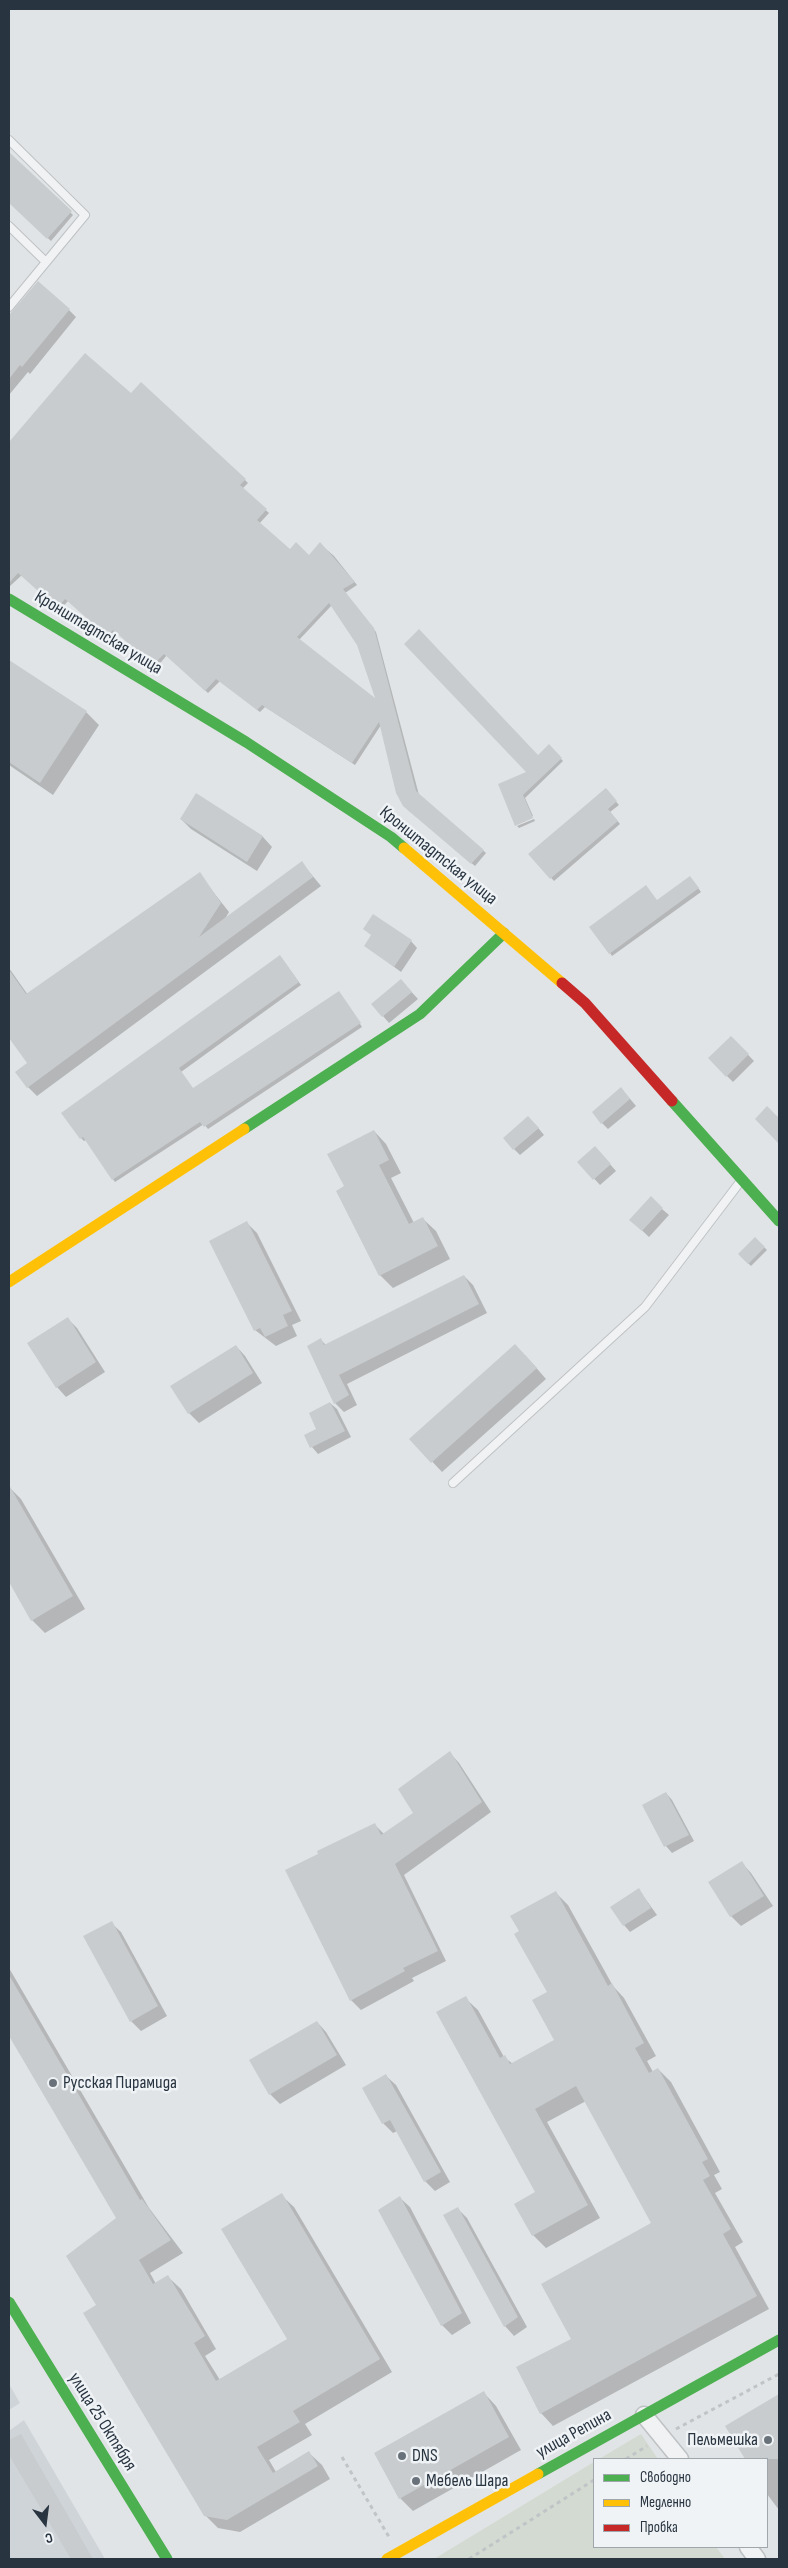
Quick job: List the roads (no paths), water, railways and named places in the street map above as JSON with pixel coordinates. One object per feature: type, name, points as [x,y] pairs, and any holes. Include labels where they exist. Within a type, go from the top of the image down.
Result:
[{"type":"street","name":"Кронштадтская улица","points":[[9,599],[246,742],[391,837],[585,1003],[779,1221]]},
{"type":"street","points":[[9,1282],[420,1014],[504,933]]},
{"type":"street","name":"улица 25 Октября","points":[[9,2302],[167,2559]]},
{"type":"street","name":"улица Репина","points":[[387,2559],[779,2340]]},
{"type":"street","points":[[644,2415],[679,2458]]},
{"type":"street","points":[[749,2548],[757,2559]]},
{"type":"lane","points":[[9,140],[86,215],[46,262],[12,297],[9,307]]},
{"type":"lane","points":[[9,226],[46,262]]},
{"type":"lane","points":[[453,1484],[645,1307],[741,1180]]},
{"type":"place","name":"Русская Пирамида","points":[[53,2083]]},
{"type":"place","name":"Пельмешка","points":[[768,2440]]},
{"type":"place","name":"DNS","points":[[402,2456]]},
{"type":"place","name":"Мебель Шара","points":[[416,2481]]}]
